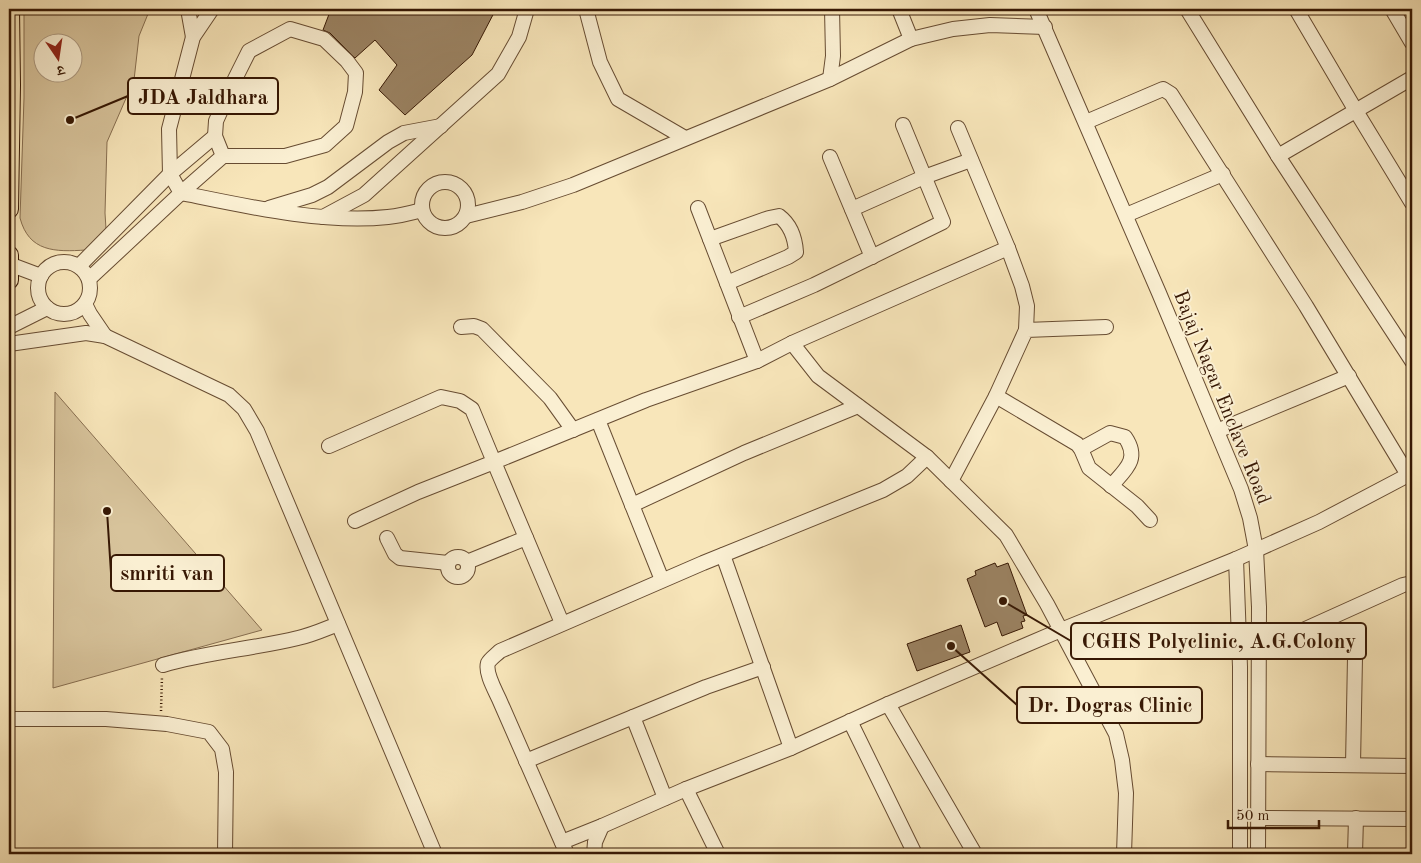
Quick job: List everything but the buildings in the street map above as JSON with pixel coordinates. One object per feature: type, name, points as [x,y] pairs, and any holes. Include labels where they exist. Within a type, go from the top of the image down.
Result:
[{"type":"main road","points":[[9,209],[10,9]]},
{"type":"main road","points":[[9,255],[9,280]]},
{"type":"street","points":[[188,9],[193,37]]},
{"type":"street","points":[[212,9],[193,37],[169,129],[170,174],[181,193],[266,209],[346,219],[389,217],[422,210]]},
{"type":"street","points":[[323,217],[364,194],[498,74],[519,37],[527,9]]},
{"type":"street","points":[[586,9],[600,62],[618,99],[685,138]]},
{"type":"street","points":[[830,79],[833,56],[832,9]]},
{"type":"street","points":[[899,9],[911,39]]},
{"type":"street","name":"Bajaj Nagar Enclave Road","points":[[1036,9],[1126,215],[1217,431],[1246,503],[1250,518],[1256,550],[1259,607],[1258,854]]},
{"type":"street","points":[[1187,9],[1278,156],[1412,361]]},
{"type":"street","points":[[1296,9],[1412,203]]},
{"type":"street","points":[[1392,9],[1412,43]]},
{"type":"street","points":[[466,216],[522,202],[573,185],[830,79],[911,39],[952,29],[990,24],[1045,27]]},
{"type":"street","points":[[89,279],[181,193],[224,156],[285,156],[325,146],[346,126],[355,92],[356,73],[324,39],[290,29],[250,51],[216,121],[215,136],[224,156]]},
{"type":"street","points":[[1278,156],[1412,78]]},
{"type":"street","points":[[926,457],[907,476],[883,490],[562,623],[500,651],[489,661],[488,666],[499,699],[564,848],[602,826],[665,798],[791,748],[1061,630],[1236,559],[1318,522],[1410,474],[1223,174],[1168,90],[1163,89],[1086,122]]},
{"type":"street","points":[[739,318],[814,285],[943,222],[903,125]]},
{"type":"street","points":[[266,209],[320,191],[404,132],[441,126]]},
{"type":"street","points":[[951,481],[996,396],[1026,330],[1027,306],[1008,248],[958,128]]},
{"type":"street","points":[[78,266],[170,174],[215,136]]},
{"type":"street","points":[[830,157],[872,257]]},
{"type":"street","points":[[852,208],[924,177],[971,160]]},
{"type":"street","points":[[1126,215],[1223,174]]},
{"type":"street","points":[[448,181],[455,184],[466,194],[468,208],[466,216],[461,222],[446,228],[438,228],[430,224],[422,210],[423,196],[427,189],[433,184],[448,181]]},
{"type":"street","points":[[698,208],[757,361]]},
{"type":"street","points":[[710,239],[779,216],[792,231],[796,252],[727,283]]},
{"type":"street","points":[[355,521],[418,492],[646,400],[757,361],[792,343],[1008,248]]},
{"type":"street","points":[[62,262],[70,262],[78,266],[89,279],[90,288],[85,304],[79,310],[63,314],[48,308],[38,294],[38,285],[46,269],[53,264],[62,262]]},
{"type":"street","points":[[9,264],[41,276]]},
{"type":"street","points":[[85,304],[105,336]]},
{"type":"street","points":[[9,327],[48,308]]},
{"type":"street","points":[[461,327],[474,326],[482,329],[550,398],[573,430]]},
{"type":"street","points":[[1026,330],[1106,327]]},
{"type":"street","points":[[9,344],[86,333],[105,336],[229,395],[244,408],[257,431],[435,854]]},
{"type":"street","points":[[792,343],[818,376],[926,457],[1006,534],[1061,630],[1116,734],[1122,760],[1126,793],[1124,854]]},
{"type":"street","points":[[1217,431],[1350,376]]},
{"type":"street","points":[[996,396],[1077,444],[1089,468],[1137,506],[1150,520]]},
{"type":"street","points":[[329,446],[441,397],[460,401],[472,409],[562,623]]},
{"type":"street","points":[[632,505],[744,453],[858,406]]},
{"type":"street","points":[[598,420],[662,580]]},
{"type":"street","points":[[1081,449],[1110,433],[1126,436],[1133,452],[1130,464],[1111,486]]},
{"type":"street","points":[[387,538],[395,554],[400,558],[448,563],[455,556],[464,558],[467,562],[526,538]]},
{"type":"street","points":[[723,555],[791,748]]},
{"type":"street","points":[[1236,559],[1240,666],[1240,854]]},
{"type":"street","points":[[1259,650],[1403,585],[1412,583]]},
{"type":"street","points":[[163,665],[189,657],[300,638],[338,624]]},
{"type":"street","points":[[1352,765],[1355,657]]},
{"type":"street","points":[[526,761],[706,687],[763,667]]},
{"type":"street","points":[[888,704],[975,854]]},
{"type":"street","points":[[633,717],[665,798]]},
{"type":"street","points":[[9,719],[106,720],[161,724],[209,732],[222,749],[226,772],[225,854]]},
{"type":"street","points":[[850,721],[915,854]]},
{"type":"street","points":[[1258,764],[1412,766]]},
{"type":"street","points":[[686,789],[718,854]]},
{"type":"street","points":[[1258,818],[1412,819]]},
{"type":"street","points":[[1355,854],[1356,818]]},
{"type":"street","points":[[591,853],[602,826]]},
{"type":"path","points":[[161,724],[163,665]]},
{"type":"shaded area","points":[[24,9],[150,9],[139,36],[134,80],[107,142],[106,229],[86,250],[54,250],[37,244],[30,238],[20,218],[24,98]]},
{"type":"shaded area","points":[[55,392],[262,630],[53,688]]},
{"type":"place","name":"JDA Jaldhara","points":[[70,120]]},
{"type":"place","name":"smriti van","points":[[107,511]]},
{"type":"place","name":"CGHS Polyclinic, A.G.Colony","points":[[1003,601]]},
{"type":"place","name":"Dr. Dogras Clinic","points":[[951,646]]}]
